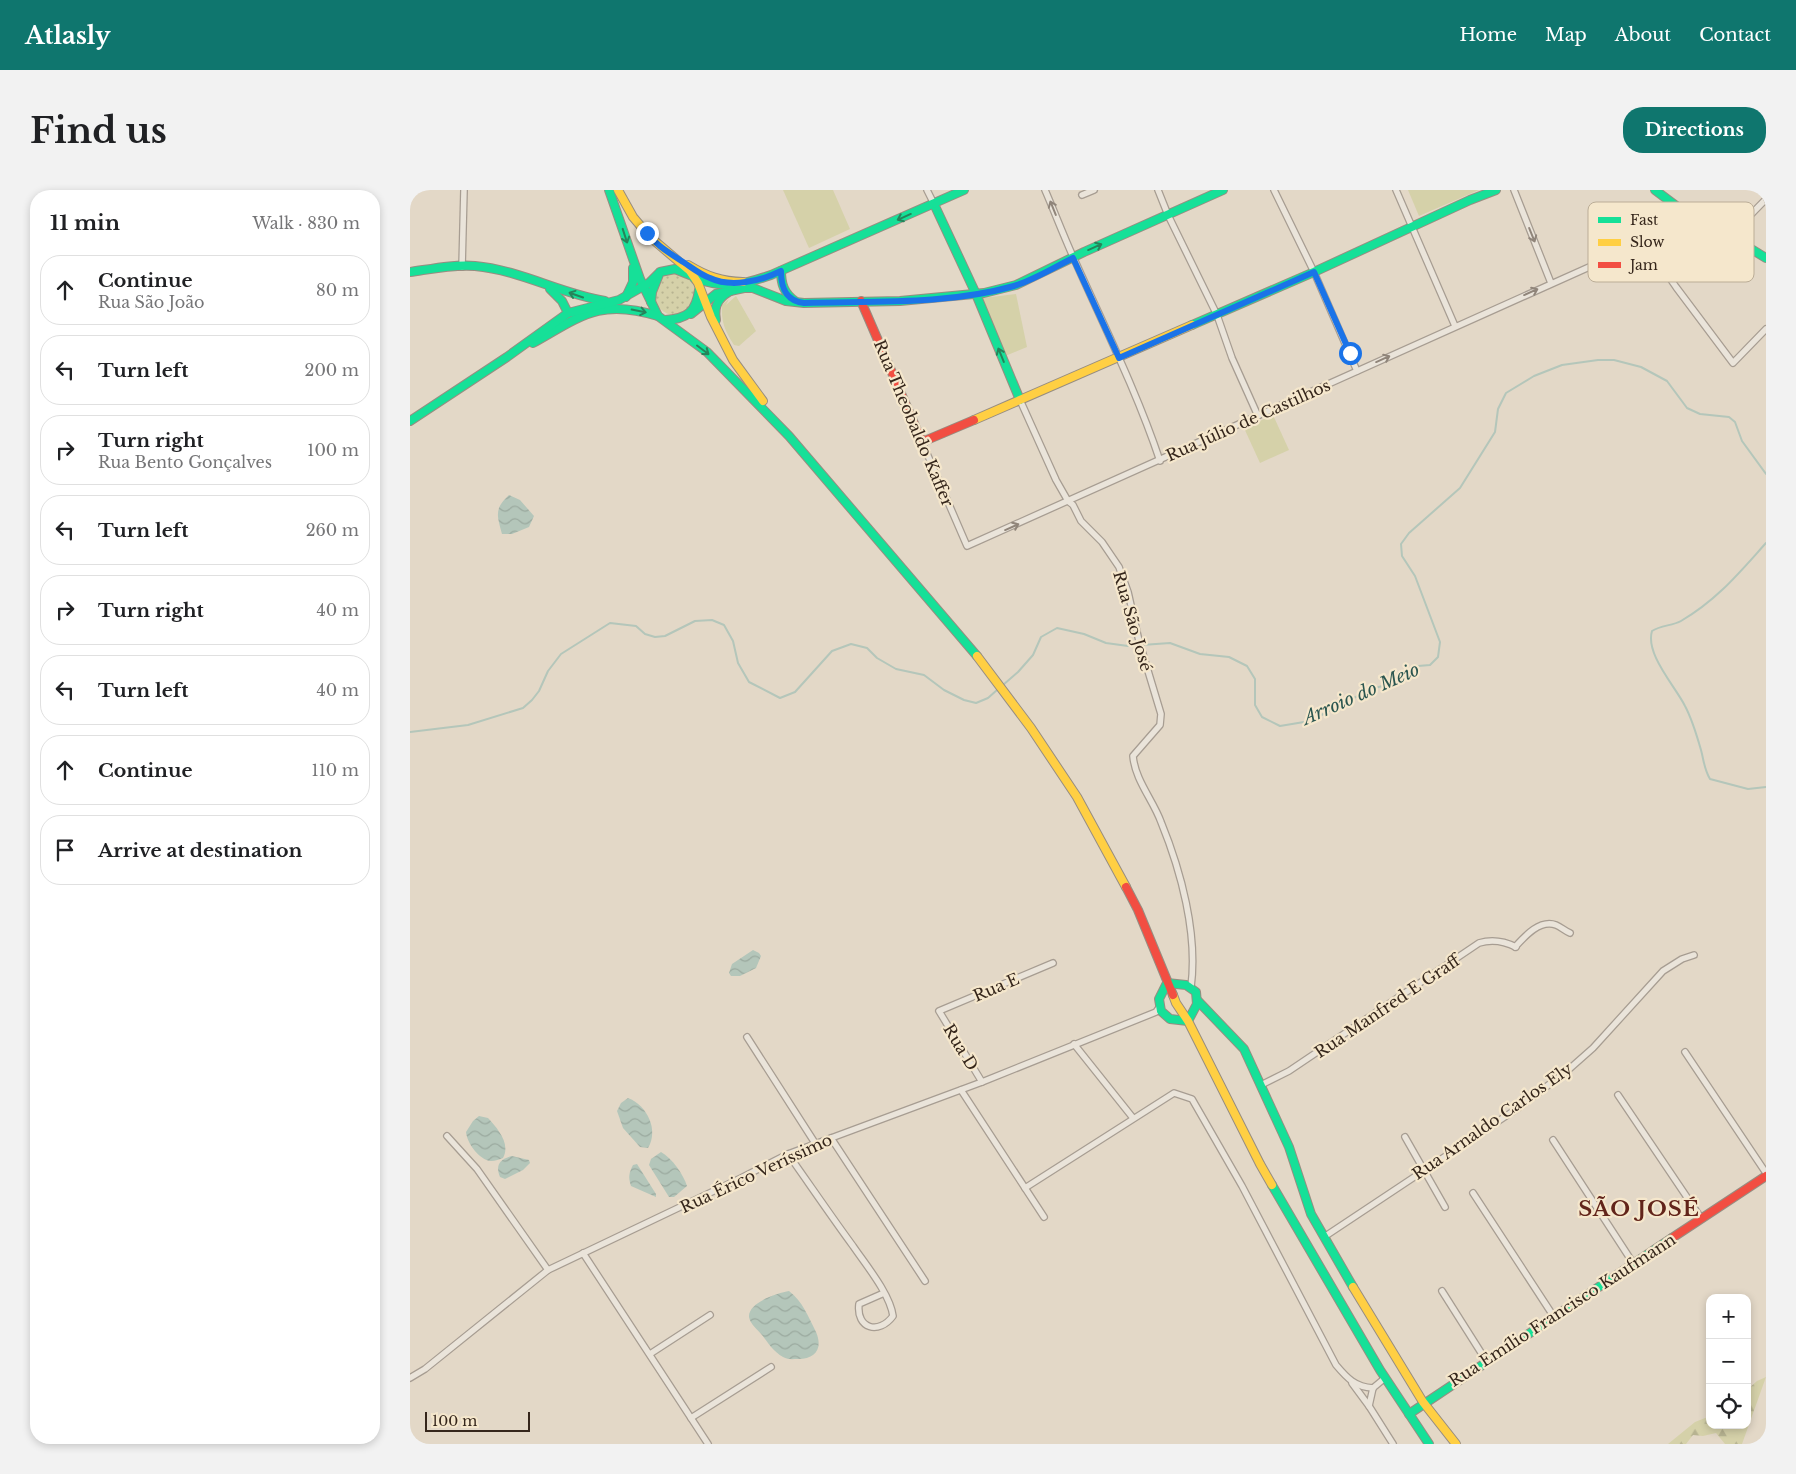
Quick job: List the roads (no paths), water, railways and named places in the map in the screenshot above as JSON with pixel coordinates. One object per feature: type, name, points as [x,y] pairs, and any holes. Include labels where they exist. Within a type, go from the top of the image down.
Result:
[{"type":"main road","points":[[609,190],[642,286],[661,318],[707,352],[789,436],[985,666],[1021,714],[1077,797],[1138,910],[1176,1003],[1188,1021],[1260,1164],[1385,1378],[1428,1444]]},
{"type":"main road","points":[[618,190],[633,217],[664,249],[690,271],[733,360],[789,436]]},
{"type":"main road","points":[[720,335],[714,305],[717,299],[743,285],[781,271],[964,190]]},
{"type":"main road","points":[[664,249],[711,279],[743,285],[774,297],[797,302],[900,301],[976,294],[1016,285],[1223,190]]},
{"type":"main road","points":[[922,442],[1217,315],[1496,190]]},
{"type":"main road","points":[[1655,190],[1671,202]]},
{"type":"main road","name":"Rua São José","points":[[934,204],[976,294],[1020,400]]},
{"type":"main road","points":[[1754,251],[1766,258]]},
{"type":"main road","points":[[626,297],[633,282],[632,258]]},
{"type":"main road","points":[[410,272],[475,266],[545,284],[608,307],[636,310],[661,318],[681,319],[716,294],[734,289]]},
{"type":"main road","points":[[507,357],[572,321],[608,307],[649,283],[660,272],[673,268],[681,270],[694,278],[717,285],[743,285]]},
{"type":"main road","points":[[781,271],[782,286],[786,295],[797,302]]},
{"type":"main road","points":[[651,302],[652,292],[660,272]]},
{"type":"main road","points":[[545,284],[555,293],[568,313]]},
{"type":"main road","points":[[687,316],[696,304],[700,290]]},
{"type":"main road","name":"Rua Theobaldo Kaffer","points":[[861,301],[922,442]]},
{"type":"main road","points":[[410,421],[507,357],[568,313],[575,314],[608,307]]},
{"type":"main road","points":[[1167,983],[1185,984],[1196,993],[1197,1008],[1188,1021]]},
{"type":"main road","points":[[1167,983],[1159,996],[1158,1009],[1164,1017],[1174,1021],[1188,1021]]},
{"type":"main road","points":[[1198,1001],[1244,1049],[1289,1147],[1312,1214],[1324,1237],[1423,1402],[1456,1444]]},
{"type":"main road","name":"Rua Emílio Francisco Kaufmann","points":[[1409,1414],[1423,1402],[1487,1362],[1766,1174]]},
{"type":"street","points":[[462,267],[464,190]]},
{"type":"street","name":"Rua São José","points":[[927,190],[934,204]]},
{"type":"street","points":[[1045,190],[1073,258],[1119,358],[1160,460]]},
{"type":"street","points":[[1082,195],[1094,190]]},
{"type":"street","points":[[1158,190],[1168,215],[1217,315],[1232,358],[1258,416]]},
{"type":"street","points":[[1274,190],[1314,272],[1357,371]]},
{"type":"street","points":[[1396,190],[1455,326]]},
{"type":"street","points":[[1514,190],[1552,283]]},
{"type":"street","points":[[1754,212],[1766,200]]},
{"type":"street","name":"Rua Júlio de Castilhos","points":[[967,546],[1588,267]]},
{"type":"street","points":[[1673,282],[1733,363],[1766,329]]},
{"type":"street","name":"Rua São José","points":[[1020,400],[1056,480],[1081,521],[1102,542],[1119,567],[1128,592],[1139,641],[1161,714],[1160,725],[1133,756],[1134,768],[1161,821],[1180,877],[1188,914],[1192,946],[1194,967],[1191,987]]},
{"type":"street","name":"Rua Theobaldo Kaffer","points":[[922,442],[967,546]]},
{"type":"street","name":"Rua Manfred E Graff","points":[[1261,1085],[1289,1071],[1479,943],[1502,941],[1516,947],[1530,932],[1547,924],[1555,925],[1570,933]]},
{"type":"street","name":"Rua Arnaldo Carlos Ely","points":[[1324,1237],[1518,1108],[1567,1071],[1593,1048],[1663,971],[1682,959],[1694,955]]},
{"type":"street","name":"Rua E","points":[[939,1012],[1053,963]]},
{"type":"street","name":"Rua Érico Veríssimo","points":[[410,1378],[425,1369],[548,1270],[788,1154],[982,1082],[1156,1012],[1158,1009]]},
{"type":"street","name":"Rua D","points":[[939,1012],[982,1082]]},
{"type":"street","points":[[747,1036],[816,1144]]},
{"type":"street","points":[[1074,1044],[1133,1118]]},
{"type":"street","points":[[1685,1052],[1766,1174]]},
{"type":"street","points":[[961,1090],[1044,1218]]},
{"type":"street","points":[[1025,1188],[1174,1093],[1192,1099],[1242,1186],[1336,1365],[1369,1406],[1393,1444]]},
{"type":"street","points":[[1618,1095],[1701,1218]]},
{"type":"street","points":[[447,1136],[477,1169],[548,1270]]},
{"type":"street","points":[[1405,1137],[1445,1208]]},
{"type":"street","points":[[830,1138],[925,1281]]},
{"type":"street","points":[[1552,1140],[1633,1263]]},
{"type":"street","points":[[788,1154],[872,1274],[884,1293],[892,1307],[893,1316],[890,1321],[882,1326],[871,1327],[864,1325],[858,1313],[859,1304],[884,1293]]},
{"type":"street","points":[[1473,1193],[1554,1317]]},
{"type":"street","points":[[583,1253],[708,1444]]},
{"type":"street","points":[[1442,1292],[1487,1362]]},
{"type":"street","points":[[650,1354],[710,1314]]},
{"type":"street","points":[[691,1418],[771,1367]]},
{"type":"street","points":[[1369,1406],[1372,1388],[1385,1378]]},
{"type":"street","points":[[1351,1382],[1363,1387],[1372,1388]]},
{"type":"water","points":[[509,495],[520,500],[534,516],[529,527],[512,534],[502,534],[498,513],[501,504]]},
{"type":"water","points":[[753,950],[761,956],[756,968],[740,976],[731,976],[729,973],[732,964]]},
{"type":"water","points":[[628,1098],[641,1106],[652,1126],[651,1141],[648,1148],[640,1147],[623,1128],[617,1111],[621,1103]]},
{"type":"water","points":[[479,1116],[488,1118],[502,1136],[505,1147],[503,1158],[493,1161],[487,1160],[482,1158],[471,1146],[466,1132],[473,1121]]},
{"type":"water","points":[[661,1152],[677,1167],[687,1186],[674,1197],[669,1197],[649,1165],[651,1159]]},
{"type":"water","points":[[512,1156],[529,1160],[530,1163],[523,1170],[505,1179],[500,1177],[498,1166],[504,1159]]},
{"type":"water","points":[[637,1164],[656,1197],[631,1186],[629,1180],[630,1173],[633,1165]]},
{"type":"water","points":[[789,1291],[805,1310],[818,1338],[818,1348],[809,1357],[789,1359],[780,1355],[752,1324],[749,1317],[753,1307],[764,1299]]},
{"type":"waterway","name":"Arroio do Meio","points":[[1003,685],[1033,655],[1041,637],[1057,628],[1084,634],[1106,643],[1128,646],[1170,643],[1200,654],[1229,657],[1247,666],[1255,679],[1255,705],[1262,717],[1280,726],[1310,721],[1371,689],[1394,683],[1418,666],[1430,665],[1438,657],[1440,642],[1415,576],[1402,556],[1401,544],[1409,533],[1460,488],[1495,432],[1498,409],[1506,393],[1534,376],[1562,365],[1598,360],[1614,360],[1641,367],[1667,381],[1687,408],[1700,414],[1729,417],[1735,422],[1742,441],[1766,474]]},
{"type":"waterway","name":"Arroio do Meio","points":[[1766,543],[1717,595],[1681,621],[1652,631],[1651,640],[1653,650],[1662,670],[1690,716],[1710,779],[1748,789],[1766,787]]},
{"type":"waterway","name":"Arroio do Meio","points":[[410,732],[468,725],[523,708],[539,691],[548,671],[561,654],[610,623],[636,626],[645,634],[655,637],[665,636],[695,621],[712,620],[724,625],[733,641],[738,663],[749,682],[780,698],[795,692],[832,651],[851,644],[867,648],[877,658],[896,669],[924,675],[944,690],[964,700],[976,703],[988,698],[997,690]]},
{"type":"district","name":"SÃO JOSÉ","points":[[1639,1209]]}]
